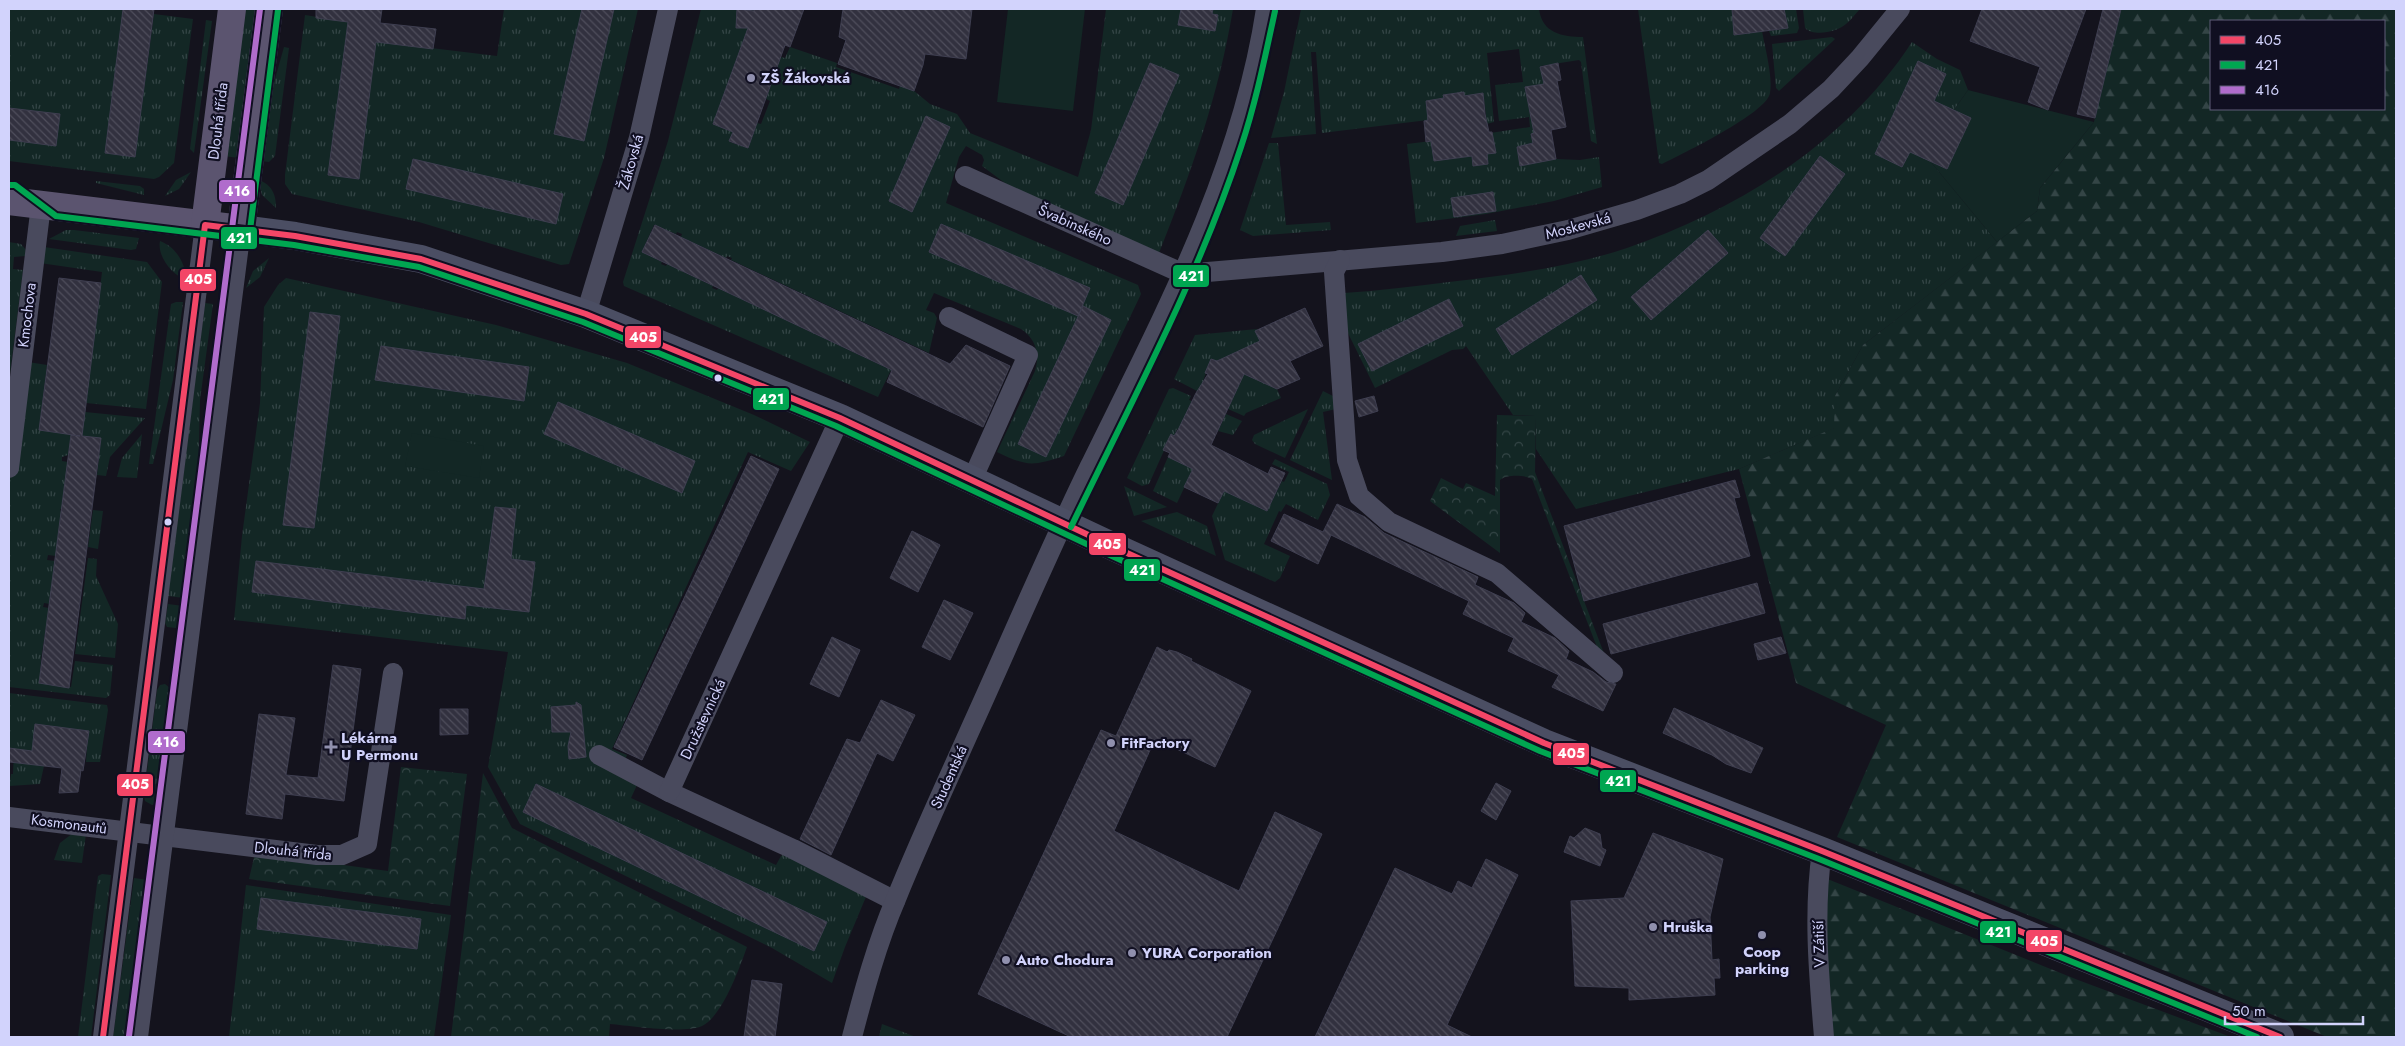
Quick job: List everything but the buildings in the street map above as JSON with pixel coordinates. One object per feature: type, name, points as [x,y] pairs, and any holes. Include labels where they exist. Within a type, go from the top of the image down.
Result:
[{"type":"main road","name":"Dlouhá třída","points":[[205,224],[232,9]]},
{"type":"main road","points":[[9,201],[241,229],[269,9]]},
{"type":"street","name":"Žákovská","points":[[586,314],[639,138],[668,9]]},
{"type":"street","name":"Studentská","points":[[852,1037],[863,996],[895,901],[1063,524],[1184,274],[1232,149],[1246,101],[1266,9]]},
{"type":"street","name":"Moskevská","points":[[1184,274],[1502,244],[1568,230],[1680,194],[1745,157],[1790,124],[1831,89],[1860,58],[1900,9]]},
{"type":"street","name":"Švabinského","points":[[965,176],[1184,274]]},
{"type":"street","name":"Kmochova","points":[[9,468],[11,424],[41,205]]},
{"type":"street","name":"Dlouhá třída","points":[[103,1037],[205,224]]},
{"type":"street","points":[[138,1037],[241,229],[295,236],[422,259],[586,314],[840,418],[1063,524],[1544,743],[1822,852],[2280,1037]]},
{"type":"street","points":[[1340,260],[1334,272],[1348,460],[1358,496],[1389,522],[1497,574],[1613,673]]},
{"type":"street","points":[[949,317],[1028,355],[972,480]]},
{"type":"street","name":"Družstevnická","points":[[669,792],[840,418]]},
{"type":"street","name":"Dlouhá třída","points":[[164,836],[317,855],[342,855],[367,844],[393,673]]},
{"type":"street","points":[[599,755],[669,792],[793,849],[895,901]]},
{"type":"street","name":"Kosmonautů","points":[[9,817],[164,836]]},
{"type":"street","name":"V Zátiší","points":[[1822,852],[1818,912],[1824,1037]]},
{"type":"green space","points":[[9,9],[123,9],[105,153],[135,157],[154,14],[193,19],[174,163],[159,177],[154,179],[9,161]]},
{"type":"green space","points":[[243,9],[258,9],[239,158],[224,156]]},
{"type":"green space","points":[[504,9],[638,9],[604,158],[569,264],[561,265],[419,222],[292,194],[285,184],[285,175],[305,15],[348,22],[328,175],[358,179],[378,26],[398,44],[497,56]]},
{"type":"green space","points":[[701,9],[737,9],[736,28],[748,28],[713,124],[733,132],[730,142],[748,148],[757,123],[761,124],[770,101],[766,99],[781,57],[785,58],[790,47],[837,63],[836,67],[899,89],[900,86],[913,90],[930,104],[957,114],[970,133],[1078,177],[1091,130],[1106,9],[1233,9],[1220,72],[1203,133],[1159,253],[1021,195],[982,166],[984,160],[982,155],[966,146],[959,157],[946,203],[1138,285],[1141,294],[1064,456],[1044,462],[1030,463],[1016,460],[997,452],[1035,371],[1036,347],[1030,337],[1021,329],[934,293],[926,310],[934,313],[937,318],[929,353],[731,260],[732,258],[727,256],[726,258],[681,237],[682,234],[677,232],[676,234],[654,225],[642,252],[662,262],[661,264],[666,266],[667,264],[713,286],[712,288],[717,290],[718,288],[891,370],[878,397],[624,286],[623,282],[668,141]]},
{"type":"green space","points":[[737,9],[754,9],[753,14]]},
{"type":"green space","points":[[1008,9],[1085,9],[1073,111],[997,102]]},
{"type":"green space","points":[[1301,9],[1539,9],[1544,23],[1554,32],[1568,36],[1583,37],[1597,144],[1591,141],[1581,62],[1579,60],[1541,66],[1544,84],[1525,88],[1534,133],[1531,134],[1533,143],[1517,147],[1520,165],[1556,159],[1580,160],[1599,157],[1602,187],[1554,201],[1486,214],[1416,223],[1407,144],[1431,141],[1434,161],[1472,156],[1473,166],[1488,164],[1484,134],[1530,127],[1529,117],[1499,121],[1495,85],[1523,82],[1519,49],[1487,53],[1494,122],[1483,125],[1482,116],[1486,115],[1483,94],[1464,96],[1463,92],[1444,95],[1444,98],[1426,101],[1428,120],[1322,133],[1316,52],[1311,52],[1316,134],[1271,138],[1284,92]]},
{"type":"green space","points":[[1638,9],[1732,9],[1735,35],[1762,31],[1768,62],[1770,93],[1755,111],[1740,122],[1662,164],[1659,163]]},
{"type":"green space","points":[[1784,9],[1796,9],[1799,28],[1797,33],[1771,36],[1769,31],[1788,28]]},
{"type":"green space","points":[[1803,9],[1860,9],[1842,27],[1820,33],[1809,31],[1805,28]]},
{"type":"green space","points":[[2121,9],[2396,9],[2396,1037],[2327,1037],[1837,837],[1886,725],[1796,683],[1739,469],[1834,428],[1835,396],[1863,345],[2037,211],[2040,188],[2094,122]]},
{"type":"green space","points":[[206,20],[212,21],[194,153],[190,149]]},
{"type":"green space","points":[[1832,37],[1835,39],[1779,91],[1776,88],[1772,44]]},
{"type":"green space","points":[[1912,42],[1937,59],[1960,70],[1968,90],[1954,110],[1930,161],[1997,242],[1863,345],[1835,396],[1835,428],[1739,469],[1576,509],[1536,449],[1536,416],[1513,415],[1466,346],[1463,349],[1452,350],[1375,388],[1346,329],[1344,293],[1383,290],[1539,270],[1627,248],[1709,214],[1787,168],[1823,141],[1856,111],[1886,78]]},
{"type":"green space","points":[[284,47],[289,48],[275,156],[269,162],[261,161],[268,104]]},
{"type":"green space","points":[[1968,90],[2094,122],[2040,188],[2037,211],[1997,242],[1930,161],[1947,169],[1954,110]]},
{"type":"green space","points":[[1269,143],[1278,143],[1286,225],[1330,222],[1331,230],[1253,236],[1240,230]]},
{"type":"green space","points":[[191,172],[179,189],[165,196],[176,180]]},
{"type":"green space","points":[[258,180],[270,187],[275,199],[276,208],[262,195]]},
{"type":"green space","points":[[96,181],[140,186],[144,189],[144,195],[96,183]]},
{"type":"green space","points":[[1495,220],[1497,231],[1456,236],[1460,226]]},
{"type":"green space","points":[[66,230],[139,238],[136,249],[131,250],[49,239]]},
{"type":"green space","points":[[160,241],[171,247],[179,256],[187,280],[181,278],[167,265],[161,253]]},
{"type":"green space","points":[[9,242],[21,244],[26,250],[25,256],[14,257],[13,269],[23,270],[9,382]]},
{"type":"green space","points":[[44,247],[147,262],[162,282],[146,409],[86,403],[102,272],[40,263]]},
{"type":"green space","points":[[269,258],[260,277],[246,288],[253,271]]},
{"type":"green space","points":[[286,278],[496,325],[627,363],[754,415],[810,442],[791,471],[748,452],[612,749],[627,755],[619,774],[637,785],[631,798],[776,865],[784,854],[868,892],[832,983],[772,948],[520,824],[488,767],[508,652],[234,620],[242,536],[260,403],[264,307],[278,285]]},
{"type":"green space","points":[[183,302],[173,380],[153,464],[149,464],[171,304]]},
{"type":"green space","points":[[205,303],[213,304],[200,400],[198,484],[184,598],[168,596]]},
{"type":"green space","points":[[1257,329],[1260,341],[1217,361],[1211,359],[1199,392],[1174,379],[1195,335]]},
{"type":"green space","points":[[28,362],[47,365],[39,430],[71,434],[68,455],[62,457],[62,461],[68,462],[62,509],[60,509],[56,556],[48,555],[47,560],[55,561],[50,604],[44,603],[43,607],[49,608],[41,659],[40,683],[71,687],[75,661],[113,665],[110,695],[106,698],[9,687],[9,469]]},
{"type":"green space","points":[[1244,374],[1277,389],[1281,398],[1246,413],[1244,416],[1228,409]]},
{"type":"green space","points":[[1173,388],[1191,396],[1189,400],[1192,401],[1185,415],[1188,417],[1181,431],[1177,429],[1174,436],[1171,435],[1149,484],[1142,486],[1127,478],[1169,389]]},
{"type":"green space","points":[[1323,391],[1335,397],[1336,409],[1323,412],[1332,480],[1290,460]]},
{"type":"green space","points":[[1308,409],[1285,458],[1255,444],[1252,440],[1254,435]]},
{"type":"green space","points":[[85,412],[145,418],[110,457],[106,476],[97,475],[101,439],[82,436]]},
{"type":"green space","points":[[1226,414],[1242,421],[1233,435],[1218,431]]},
{"type":"green space","points":[[1497,415],[1536,416],[1535,472],[1605,656],[1599,651],[1595,642],[1532,479],[1516,476],[1500,480],[1500,553],[1430,501],[1441,478],[1463,489],[1466,483],[1495,496]]},
{"type":"green space","points":[[412,433],[484,446],[479,478],[405,466]]},
{"type":"green space","points":[[142,434],[137,478],[117,477],[122,458]]},
{"type":"green space","points":[[1168,457],[1193,469],[1177,503],[1153,491]]},
{"type":"green space","points":[[1275,459],[1327,484],[1330,495],[1318,520],[1286,504],[1281,512],[1279,511],[1264,544],[1290,556],[1280,578],[1275,582],[1225,560],[1212,516],[1224,491],[1267,511],[1282,481],[1284,482],[1289,472],[1272,464]]},
{"type":"green space","points":[[1124,486],[1167,507],[1134,516]]},
{"type":"green space","points":[[93,510],[103,511],[98,549],[88,547]]},
{"type":"green space","points":[[1177,512],[1207,526],[1216,556],[1141,521]]},
{"type":"green space","points":[[88,558],[97,559],[96,576],[118,624],[115,658],[75,654]]},
{"type":"green space","points":[[168,604],[183,606],[181,625],[176,628],[167,627],[165,623]]},
{"type":"green space","points":[[165,684],[170,688],[171,694],[159,798],[157,803],[152,805],[145,801],[144,796],[157,690],[160,685]]},
{"type":"green space","points":[[9,693],[107,705],[108,710],[100,762],[86,762],[88,731],[36,724],[44,766],[40,784],[9,786],[11,774],[13,774],[14,749],[9,748]]},
{"type":"green space","points":[[401,767],[467,774],[450,906],[249,879],[255,853],[388,871]]},
{"type":"green space","points":[[483,773],[512,828],[747,947],[729,991],[709,1021],[702,1026],[683,1029],[657,1029],[610,1024],[609,1037],[451,1037]]},
{"type":"green space","points":[[73,833],[86,834],[82,863],[54,860],[60,843]]},
{"type":"green space","points":[[102,874],[111,875],[91,1037],[78,1037],[98,876]]},
{"type":"green space","points":[[134,878],[148,880],[128,1037],[113,1037]]},
{"type":"green space","points":[[1825,878],[2078,980],[2231,1037],[1821,1037]]},
{"type":"green space","points":[[246,885],[451,915],[434,1037],[229,1037]]},
{"type":"green space","points":[[882,1024],[916,1037],[879,1037]]},
{"type":"transit line","name":"416","points":[[129,1036],[260,9]]},
{"type":"transit line","name":"421","points":[[250,230],[278,10]]},
{"type":"transit line","name":"421","points":[[1071,527],[1162,340],[1205,244],[1224,196],[1246,130],[1260,79],[1275,11]]},
{"type":"transit line","name":"421","points":[[9,185],[15,185],[56,216],[294,245],[419,267],[583,322],[836,426],[1112,556],[1540,751],[1819,859],[2257,1037]]},
{"type":"transit line","name":"405","points":[[103,1037],[205,225],[295,236],[421,259],[586,314],[840,418],[1116,548],[1544,743],[1822,851],[2280,1037]]},
{"type":"place","name":"ZŠ Žákovská","points":[[751,78]]},
{"type":"place","name":"FitFactory","points":[[1111,743]]},
{"type":"place","name":"Lékárna U Permonu","points":[[331,747]]},
{"type":"place","name":"Hruška","points":[[1653,927]]},
{"type":"place","name":"Coop parking","points":[[1762,935]]},
{"type":"place","name":"YURA Corporation","points":[[1132,953]]},
{"type":"place","name":"Auto Chodura","points":[[1006,960]]}]
